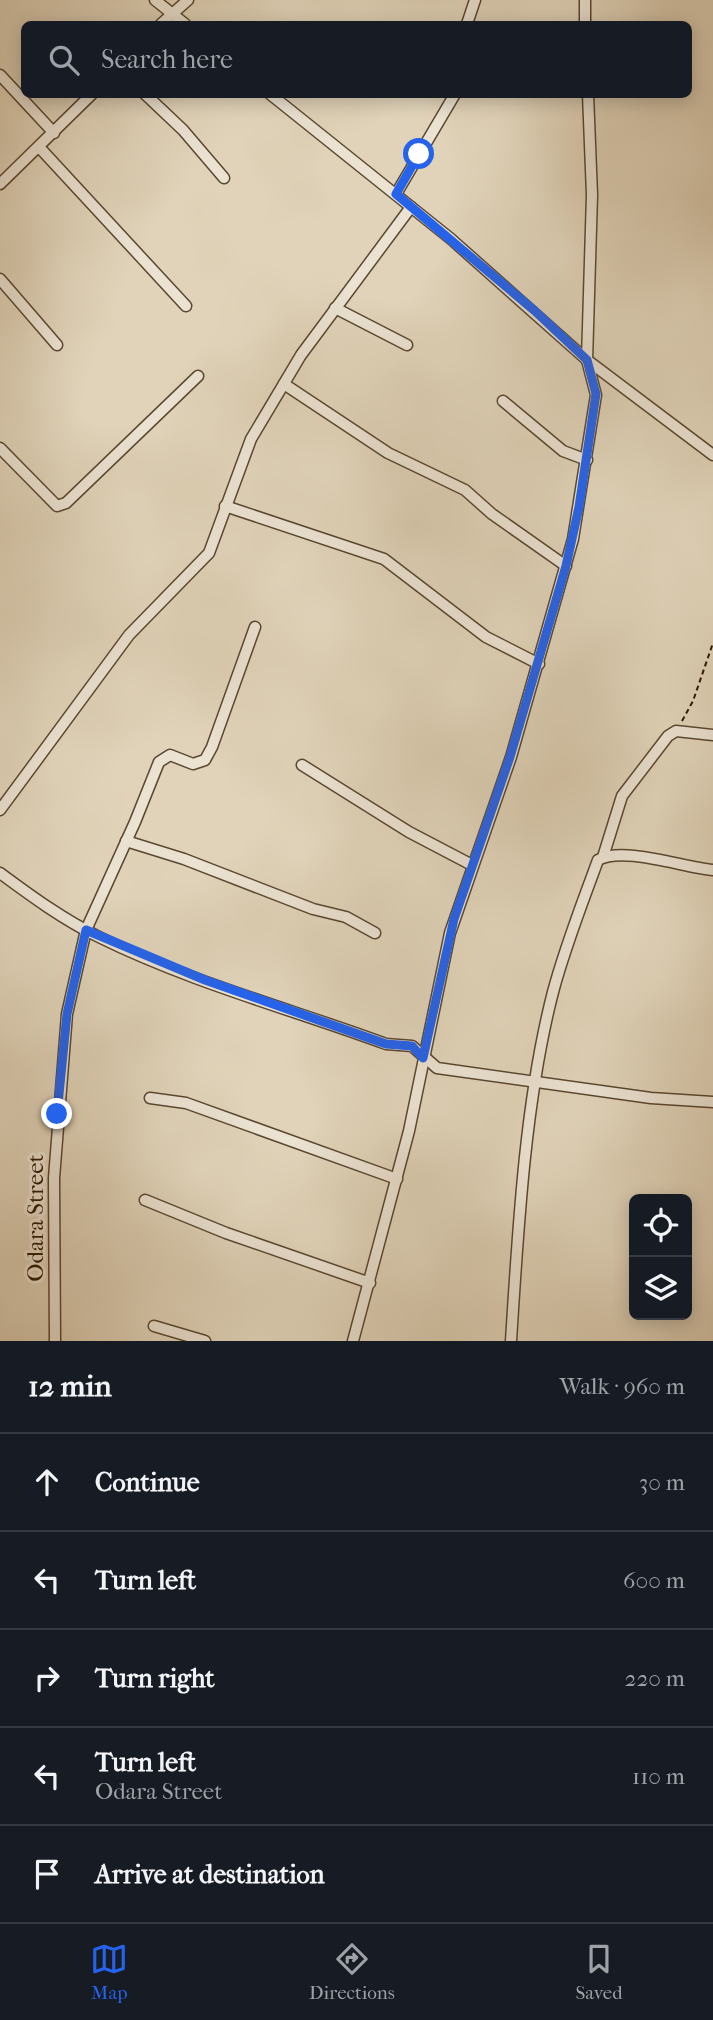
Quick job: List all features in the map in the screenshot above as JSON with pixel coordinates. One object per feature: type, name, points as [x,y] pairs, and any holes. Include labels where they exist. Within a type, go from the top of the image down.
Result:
[{"type":"street","points":[[155,0],[181,21]]},
{"type":"street","points":[[165,21],[188,0]]},
{"type":"street","points":[[468,21],[475,0]]},
{"type":"street","points":[[584,0],[585,21]]},
{"type":"street","points":[[0,75],[21,98]]},
{"type":"street","points":[[21,98],[54,133]]},
{"type":"street","points":[[0,184],[88,98]]},
{"type":"street","points":[[149,98],[183,130],[224,178]]},
{"type":"street","points":[[275,98],[396,194],[535,311],[587,360],[713,455]]},
{"type":"street","points":[[396,194],[453,98]]},
{"type":"street","points":[[353,1341],[397,1179],[443,957],[539,664],[566,566],[587,460],[596,394],[587,360],[592,195],[588,98]]},
{"type":"street","points":[[39,147],[186,306]]},
{"type":"street","points":[[0,810],[130,635],[209,553],[251,439],[335,308],[411,207]]},
{"type":"street","points":[[0,279],[57,345]]},
{"type":"street","points":[[335,308],[407,345]]},
{"type":"street","points":[[0,448],[57,506],[66,503],[198,376]]},
{"type":"street","points":[[284,384],[388,453],[465,490],[492,514],[566,566]]},
{"type":"street","points":[[503,401],[563,451],[587,460]]},
{"type":"street","points":[[225,506],[384,559],[472,627],[539,664]]},
{"type":"street","name":"Odara Street","points":[[55,1341],[57,1114],[67,1014],[86,930],[127,841],[159,762],[170,755],[193,764],[205,761],[209,754],[255,627]]},
{"type":"street","points":[[603,857],[622,796],[668,736],[676,731],[713,735]]},
{"type":"street","points":[[302,765],[409,832],[472,865]]},
{"type":"street","points":[[127,841],[184,859],[313,909],[346,917],[374,933]]},
{"type":"street","points":[[511,1341],[518,1231],[536,1083],[553,992],[598,860],[609,854],[628,855],[713,870]]},
{"type":"street","points":[[0,873],[32,897],[86,930],[205,980],[386,1044],[412,1046],[437,1068],[651,1098],[713,1102]]},
{"type":"street","points":[[150,1098],[187,1103],[397,1179]]},
{"type":"street","points":[[145,1200],[226,1233],[370,1283]]},
{"type":"street","points":[[154,1326],[205,1341]]},
{"type":"path","points":[[676,731],[693,701],[713,643]]},
{"type":"route","points":[[57,1114],[67,1014],[86,930],[205,980],[386,1044],[412,1046],[423,1058],[443,957],[458,905],[510,757],[566,566],[579,507],[596,394],[587,360],[535,311],[396,194],[419,154]]}]
